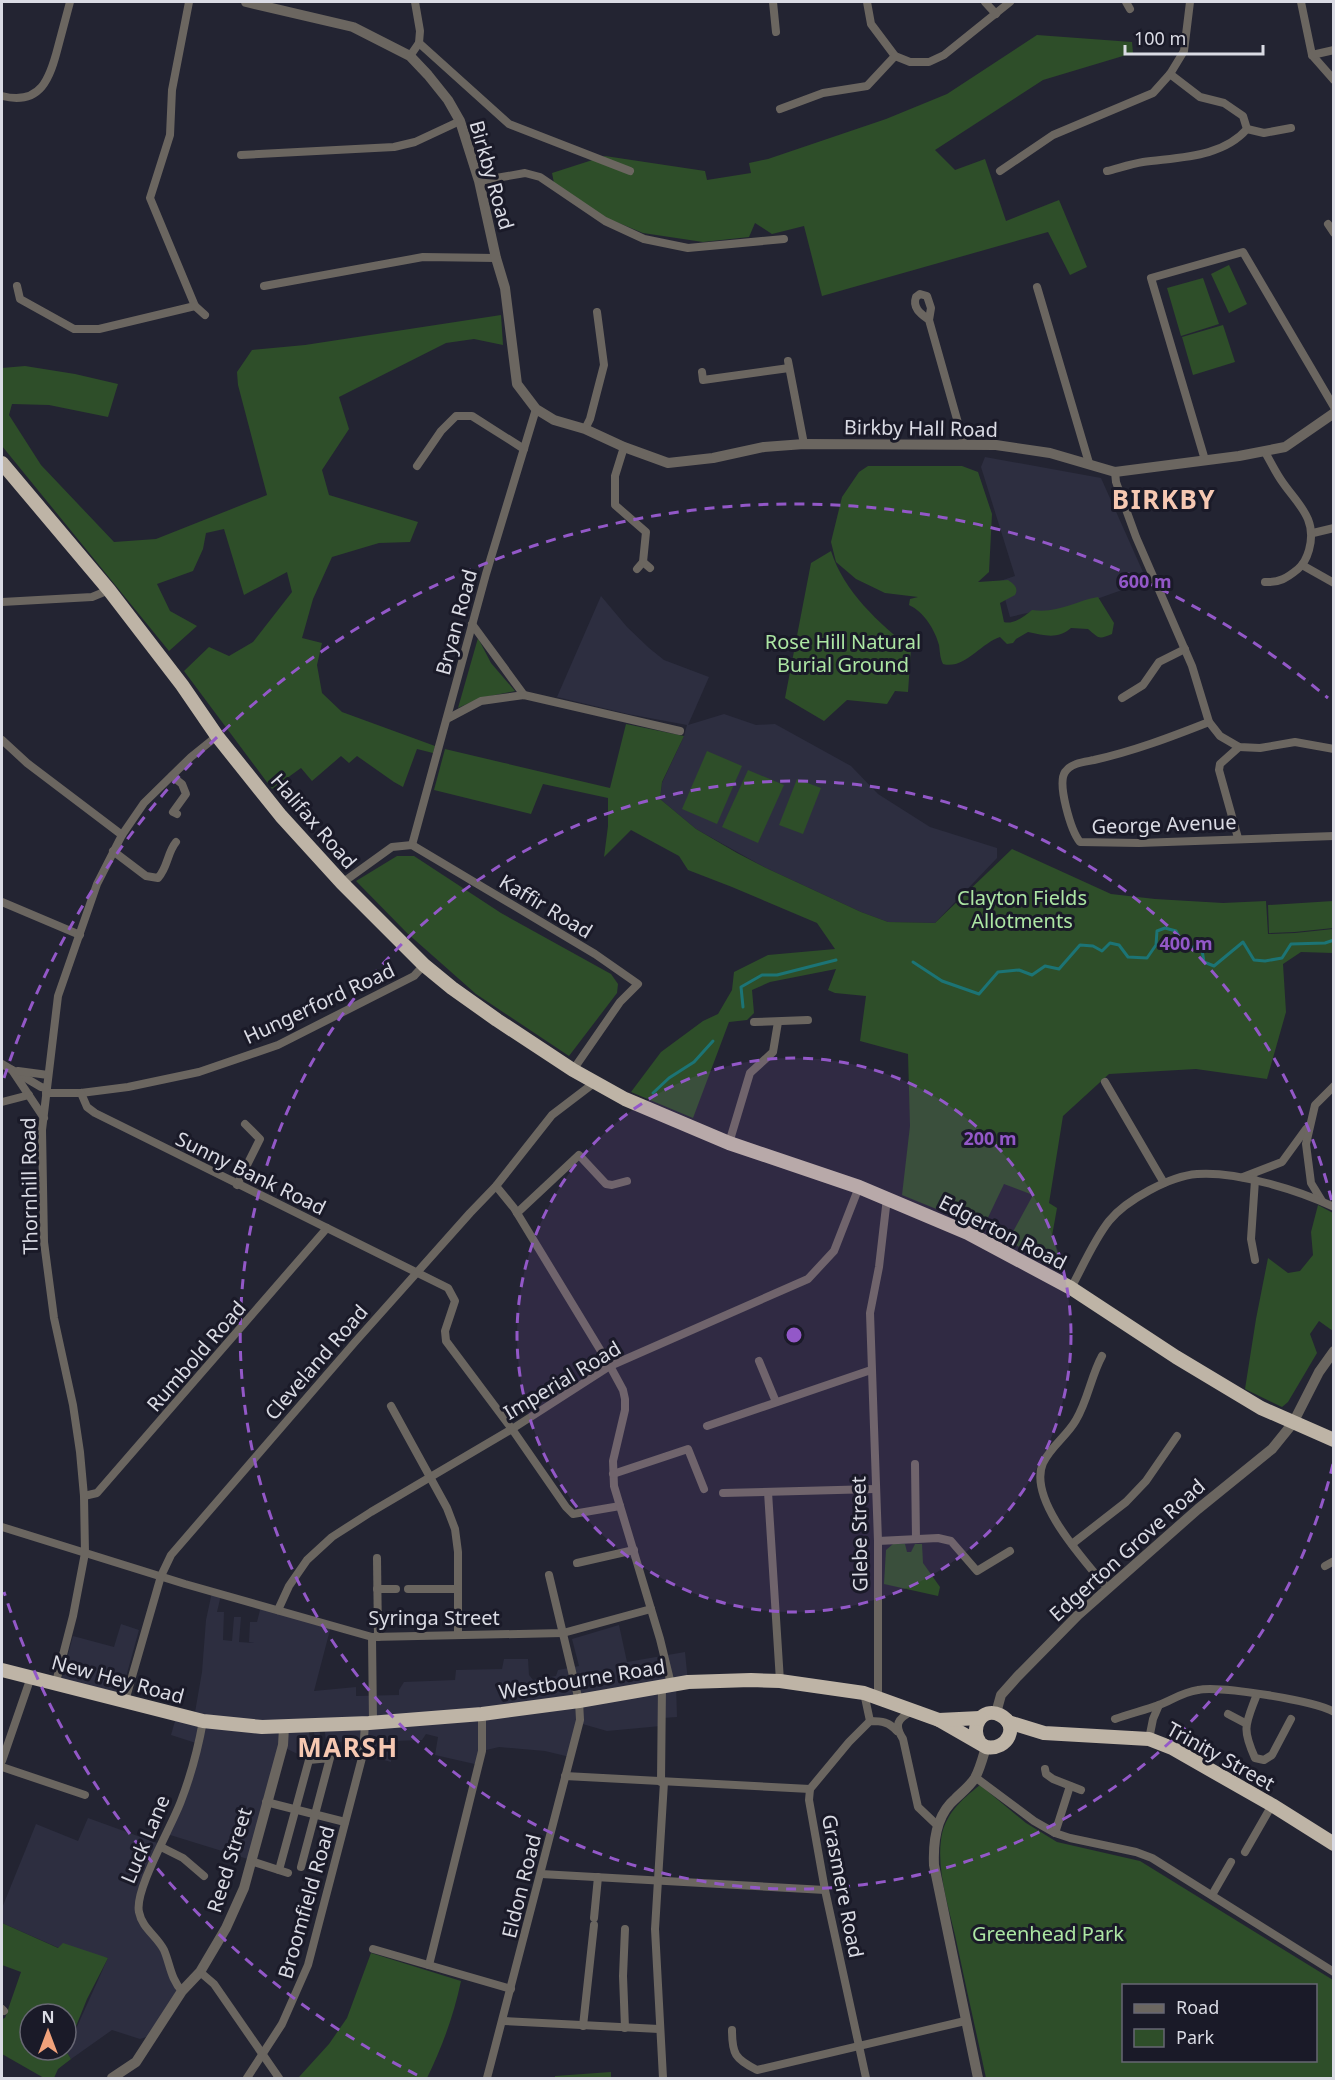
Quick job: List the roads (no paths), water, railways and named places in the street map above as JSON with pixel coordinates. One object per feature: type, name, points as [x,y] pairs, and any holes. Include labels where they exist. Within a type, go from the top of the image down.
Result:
[{"type":"highway","name":"Halifax Road","points":[[2,463],[109,590],[182,685],[217,736],[281,816],[342,883],[424,964],[452,988],[573,1070],[625,1099],[675,1120]]},
{"type":"highway","name":"Edgerton Road","points":[[675,1120],[729,1143],[859,1187],[968,1233],[1071,1288],[1194,1368],[1262,1408],[1334,1440]]},
{"type":"highway","name":"New Hey Road","points":[[2,1670],[225,1725]]},
{"type":"highway","name":"Westbourne Road","points":[[225,1725],[284,1728],[369,1723],[482,1714],[712,1680],[780,1681],[864,1693],[939,1720],[983,1745]]},
{"type":"highway","points":[[996,1713],[1008,1722],[1010,1732],[1006,1741],[997,1747],[983,1745],[975,1733],[976,1723],[980,1718],[996,1713]]},
{"type":"highway","name":"Westbourne Road","points":[[939,1720],[980,1718]]},
{"type":"highway","name":"Trinity Street","points":[[1008,1722],[1044,1733],[1149,1739],[1172,1748],[1272,1805],[1334,1844]]},
{"type":"highway","name":"Trinity Street","points":[[1006,1741],[1044,1733]]},
{"type":"street","points":[[2,96],[15,99],[25,97],[37,92],[46,84],[52,71],[70,2]]},
{"type":"street","points":[[189,2],[172,90],[170,135],[150,198],[195,306],[205,315]]},
{"type":"street","name":"Birkby Road","points":[[246,2],[353,27],[410,56],[448,100],[460,121],[479,181],[505,288],[517,384]]},
{"type":"street","points":[[410,56],[419,43],[420,31],[415,2]]},
{"type":"street","points":[[773,2],[776,32]]},
{"type":"street","points":[[867,2],[871,24],[895,56],[910,62],[929,62],[944,55],[1010,2]]},
{"type":"street","points":[[985,2],[996,14]]},
{"type":"street","points":[[1000,171],[1053,135],[1153,93],[1170,74],[1184,51],[1190,2]]},
{"type":"street","points":[[1301,2],[1312,55],[1334,80]]},
{"type":"street","points":[[419,43],[509,124],[630,171]]},
{"type":"street","points":[[1312,55],[1334,50]]},
{"type":"street","points":[[780,110],[823,93],[867,86],[895,56]]},
{"type":"street","points":[[1170,74],[1200,97],[1224,103],[1243,116],[1247,129]]},
{"type":"street","points":[[241,155],[394,147],[415,141],[460,121]]},
{"type":"street","points":[[1247,129],[1264,133],[1292,128]]},
{"type":"street","points":[[1107,171],[1214,150],[1238,140],[1247,129]]},
{"type":"street","points":[[479,181],[525,173],[540,177],[605,221],[644,239],[688,248],[784,239]]},
{"type":"street","points":[[1328,224],[1334,233]]},
{"type":"street","points":[[1205,460],[1151,278],[1243,252],[1334,407]]},
{"type":"street","points":[[264,286],[423,256],[496,258]]},
{"type":"street","points":[[17,286],[20,299],[74,329],[99,329],[195,306]]},
{"type":"street","points":[[1037,287],[1089,463]]},
{"type":"street","points":[[585,429],[590,419],[604,365],[597,312]]},
{"type":"street","points":[[929,320],[964,444]]},
{"type":"street","points":[[703,380],[789,365],[804,444]]},
{"type":"street","name":"Birkby Hall Road","points":[[517,384],[536,409],[554,420],[585,429],[624,447],[668,463],[713,458],[764,447],[804,444],[922,446],[964,444],[996,445],[1050,453],[1115,472],[1265,452],[1285,447],[1334,413]]},
{"type":"street","name":"Bryan Road","points":[[412,845],[472,624],[536,409]]},
{"type":"street","points":[[417,466],[441,432],[456,416],[472,416],[524,449]]},
{"type":"street","points":[[624,447],[615,476],[615,505],[646,532],[647,565],[637,569]]},
{"type":"street","points":[[1264,582],[1275,583],[1286,579],[1302,565],[1313,533],[1305,511],[1281,480],[1265,452]]},
{"type":"street","points":[[1115,472],[1116,482],[1136,537],[1192,666],[1209,722],[1220,736],[1239,747],[1260,748],[1295,742],[1334,749]]},
{"type":"street","points":[[1313,533],[1334,528]]},
{"type":"street","points":[[1302,565],[1334,583]]},
{"type":"street","points":[[2,602],[92,597],[109,590]]},
{"type":"street","points":[[472,624],[524,695]]},
{"type":"street","points":[[1122,698],[1143,685],[1159,662],[1185,649]]},
{"type":"street","points":[[447,718],[481,701],[524,695],[680,731]]},
{"type":"street","name":"George Avenue","points":[[1209,722],[1121,754],[1074,764],[1066,771],[1062,779],[1068,816],[1073,834],[1080,842],[1139,843],[1334,836]]},
{"type":"street","name":"Thornhill Road","points":[[56,1682],[73,1617],[85,1553],[84,1496],[73,1405],[54,1318],[44,1242],[42,1157],[44,1118],[58,996],[97,884],[122,835],[144,803],[217,736]]},
{"type":"street","points":[[2,740],[27,763],[122,835]]},
{"type":"street","points":[[1238,838],[1219,770],[1220,764],[1239,747]]},
{"type":"street","points":[[172,776],[182,784],[186,794],[173,812],[177,814]]},
{"type":"street","points":[[113,851],[146,876],[158,878],[165,871],[170,850],[176,842]]},
{"type":"street","points":[[342,883],[392,847],[412,845]]},
{"type":"street","name":"Kaffir Road","points":[[412,845],[595,954],[638,984],[620,1002],[573,1070]]},
{"type":"street","points":[[2,902],[80,935]]},
{"type":"street","name":"Hungerford Road","points":[[46,1090],[81,1093],[128,1087],[199,1072],[278,1045],[414,976],[424,964]]},
{"type":"street","points":[[754,1022],[808,1020]]},
{"type":"street","points":[[729,1143],[750,1073],[773,1052],[778,1022]]},
{"type":"street","points":[[2,1064],[46,1090]]},
{"type":"street","points":[[12,1070],[48,1075]]},
{"type":"street","points":[[12,1070],[44,1118]]},
{"type":"street","points":[[1105,1082],[1164,1184]]},
{"type":"street","name":"Cleveland Road","points":[[125,1701],[161,1576],[171,1556],[416,1272],[496,1186],[552,1115],[594,1083]]},
{"type":"street","points":[[1322,1201],[1311,1183],[1305,1144],[1315,1105],[1334,1086]]},
{"type":"street","name":"Sunny Bank Road","points":[[81,1093],[83,1101],[95,1113],[448,1288],[455,1301],[445,1331],[446,1341],[512,1429],[569,1511],[573,1514],[581,1514],[620,1506]]},
{"type":"street","points":[[2,1102],[28,1095]]},
{"type":"street","points":[[237,1185],[260,1139],[245,1124]]},
{"type":"street","points":[[1243,1178],[1282,1162],[1310,1124]]},
{"type":"street","points":[[517,1213],[579,1155],[606,1184],[612,1185],[627,1181]]},
{"type":"street","points":[[1071,1288],[1110,1220],[1138,1196],[1164,1184],[1196,1174],[1255,1180],[1334,1207]]},
{"type":"street","points":[[1254,1260],[1251,1239],[1255,1180]]},
{"type":"street","points":[[496,1186],[517,1213],[610,1365],[625,1399],[625,1410],[615,1449],[613,1474],[620,1506],[660,1639],[666,1685],[655,1929],[663,2079]]},
{"type":"street","name":"Imperial Road","points":[[278,1611],[289,1586],[307,1560],[332,1537],[512,1429],[610,1365],[808,1279],[834,1251],[859,1187]]},
{"type":"street","name":"Glebe Street","points":[[878,1698],[878,1541],[870,1313],[879,1268],[887,1198]]},
{"type":"street","name":"Rumbold Road","points":[[84,1496],[97,1493],[327,1228]]},
{"type":"street","name":"Edgerton Grove Road","points":[[996,1713],[1001,1695],[1078,1615],[1198,1509],[1272,1449],[1293,1423],[1313,1382],[1334,1351]]},
{"type":"street","points":[[1102,1356],[1078,1418],[1049,1452],[1042,1466],[1041,1484],[1052,1516],[1108,1589]]},
{"type":"street","points":[[759,1361],[776,1402]]},
{"type":"street","points":[[707,1426],[871,1370]]},
{"type":"street","points":[[391,1406],[447,1508],[454,1529],[458,1552],[458,1634]]},
{"type":"street","points":[[1072,1544],[1126,1502],[1146,1481],[1177,1436]]},
{"type":"street","points":[[613,1474],[688,1449],[704,1490]]},
{"type":"street","points":[[915,1464],[916,1539]]},
{"type":"street","points":[[723,1492],[875,1489]]},
{"type":"street","points":[[768,1492],[780,1681]]},
{"type":"street","name":"Syringa Street","points":[[2,1527],[185,1584],[375,1637],[564,1633],[651,1609]]},
{"type":"street","points":[[878,1541],[938,1538],[951,1541],[977,1571],[1010,1551]]},
{"type":"street","points":[[577,1563],[634,1550]]},
{"type":"street","name":"Broomfield Road","points":[[247,2079],[282,2024],[308,1965],[363,1754],[369,1723],[375,1637],[377,1558]]},
{"type":"street","name":"Eldon Road","points":[[487,2079],[580,1720],[579,1701],[549,1575]]},
{"type":"street","points":[[377,1589],[396,1589]]},
{"type":"street","points":[[408,1589],[458,1589]]},
{"type":"street","points":[[2,1761],[30,1677]]},
{"type":"street","points":[[1115,1719],[1200,1689],[1257,1695],[1332,1708]]},
{"type":"street","points":[[864,1693],[870,1721],[892,1724],[903,1739],[918,1807],[938,1826]]},
{"type":"street","points":[[1257,1695],[1245,1723],[1245,1734],[1255,1758],[1264,1760],[1272,1755],[1291,1719]]},
{"type":"street","points":[[1149,1739],[1153,1719],[1160,1705]]},
{"type":"street","points":[[897,1731],[898,1722],[903,1715],[912,1711]]},
{"type":"street","points":[[429,1965],[482,1751],[482,1714]]},
{"type":"street","points":[[1228,1714],[1245,1723]]},
{"type":"street","name":"Luck Lane","points":[[182,1991],[174,1983],[170,1964],[161,1944],[151,1934],[139,1913],[138,1901],[192,1771],[203,1721]]},
{"type":"street","name":"Grasmere Road","points":[[866,2079],[825,1890],[809,1800],[810,1789],[849,1742],[870,1721]]},
{"type":"street","name":"Reed Street","points":[[182,1991],[200,1971],[226,1928],[243,1888],[283,1745],[284,1728]]},
{"type":"street","points":[[978,2079],[934,1865],[933,1844],[946,1809],[966,1790],[975,1777],[983,1745]]},
{"type":"street","points":[[279,1870],[309,1760],[330,1758],[301,1867]]},
{"type":"street","points":[[2,1767],[85,1796]]},
{"type":"street","points":[[1046,1769],[1046,1774],[1053,1779],[1081,1790]]},
{"type":"street","points":[[565,1776],[810,1789]]},
{"type":"street","points":[[975,1777],[1054,1833],[1136,1852],[1152,1858],[1334,1972]]},
{"type":"street","points":[[1054,1833],[1070,1786]]},
{"type":"street","points":[[266,1802],[345,1822]]},
{"type":"street","points":[[1245,1852],[1272,1805]]},
{"type":"street","points":[[161,1847],[183,1858],[204,1876]]},
{"type":"street","points":[[250,1862],[288,1873]]},
{"type":"street","points":[[1212,1895],[1231,1862]]},
{"type":"street","points":[[541,1874],[825,1890]]},
{"type":"street","points":[[583,2026],[598,1877]]},
{"type":"street","points":[[625,2028],[623,1976],[626,1929]]},
{"type":"street","points":[[374,1949],[511,1989]]},
{"type":"street","points":[[200,1971],[214,1984],[279,2079]]},
{"type":"street","points":[[112,2079],[136,2062],[182,1991]]},
{"type":"street","points":[[503,2021],[659,2029]]},
{"type":"street","points":[[732,2030],[732,2048],[737,2058],[757,2074],[859,2044],[965,2021]]},
{"type":"waterway","points":[[913,962],[942,981],[979,994],[998,972],[1019,970],[1032,975],[1045,966],[1059,969],[1080,945],[1093,946],[1102,951],[1110,943],[1119,945],[1128,957],[1147,958],[1156,945],[1157,931],[1165,928],[1176,931],[1186,950],[1201,944],[1204,962],[1214,966],[1243,942],[1254,960],[1265,961],[1282,958],[1291,944],[1325,943],[1334,940]]},
{"type":"waterway","points":[[743,1007],[741,987],[762,975],[777,975],[836,960]]},
{"type":"waterway","points":[[653,1093],[669,1078],[694,1062],[713,1041]]},
{"type":"district","name":"BIRKBY","points":[[1164,499]]},
{"type":"district","name":"MARSH","points":[[348,1747]]},
{"type":"park label","name":"Rose Hill Natural Burial Ground","points":[[843,652]]},
{"type":"park label","name":"Clayton Fields Allotments","points":[[1022,908]]},
{"type":"park label","name":"Greenhead Park","points":[[1048,1933]]}]
